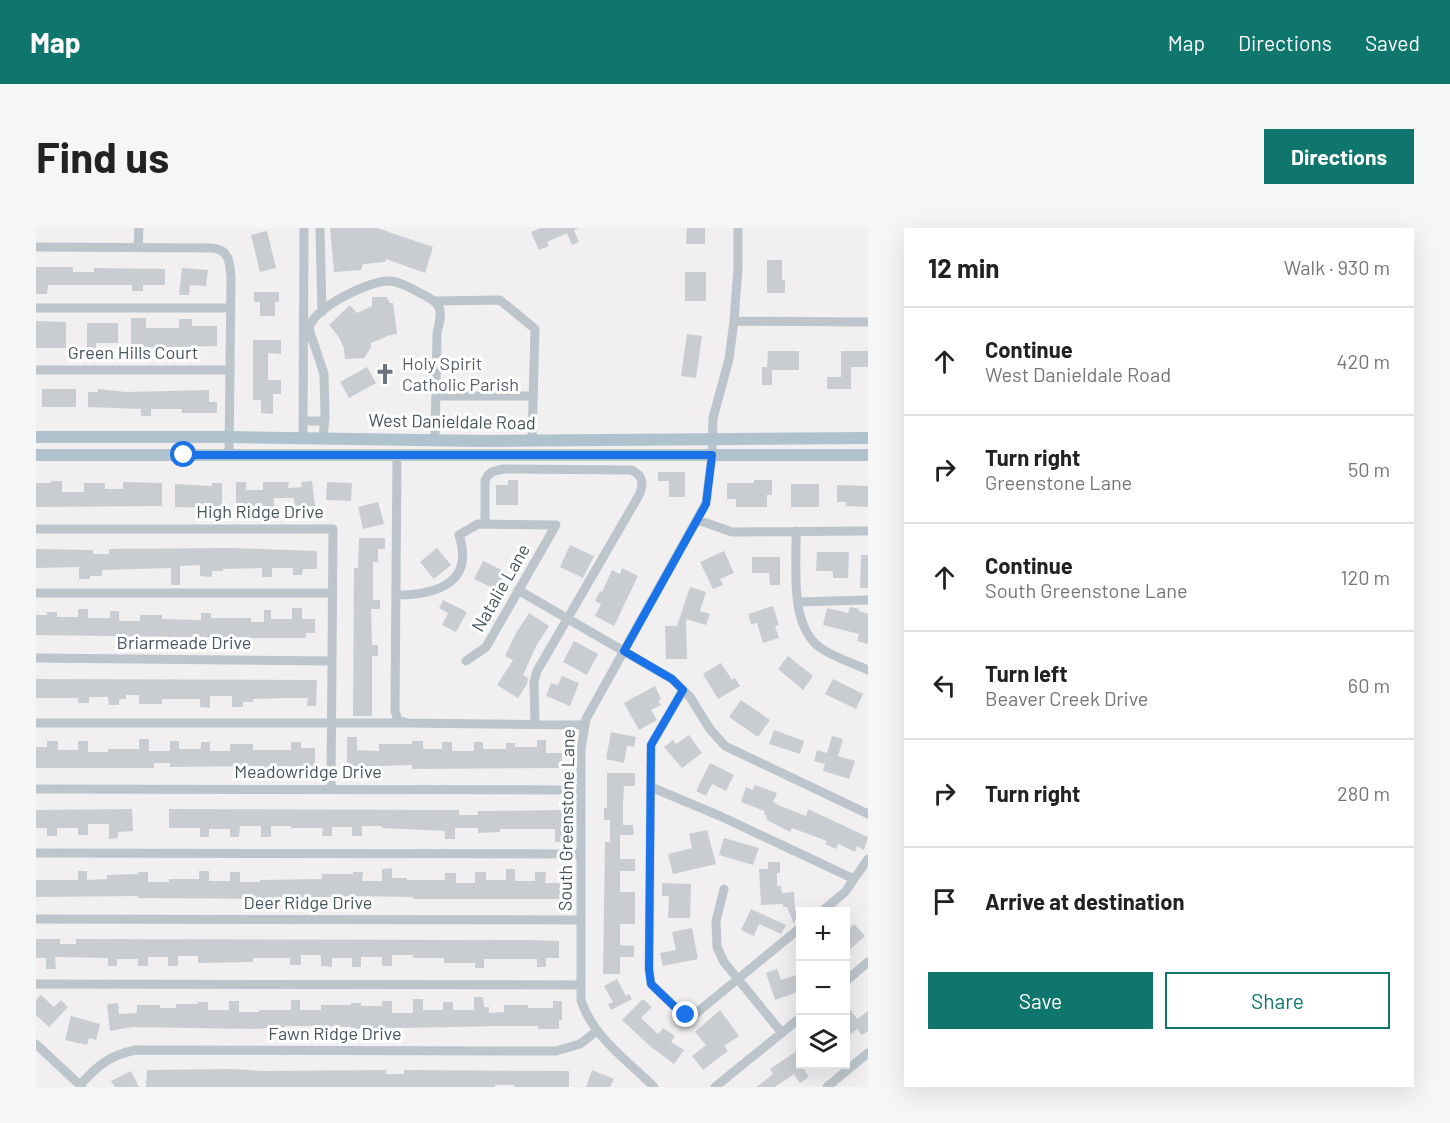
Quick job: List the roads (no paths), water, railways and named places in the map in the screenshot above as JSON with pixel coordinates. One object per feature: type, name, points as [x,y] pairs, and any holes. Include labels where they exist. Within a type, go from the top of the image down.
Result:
[{"type":"main road","name":"West Danieldale Road","points":[[36,437],[532,441],[868,438]]},
{"type":"main road","points":[[322,455],[323,438]]},
{"type":"main road","points":[[425,455],[430,440]]},
{"type":"main road","points":[[532,441],[532,455]]},
{"type":"main road","name":"West Danieldale Road","points":[[36,455],[868,455]]},
{"type":"street","points":[[138,247],[139,228]]},
{"type":"street","points":[[303,438],[306,330],[304,228]]},
{"type":"street","points":[[320,228],[322,312]]},
{"type":"street","points":[[712,439],[713,418],[729,359],[734,321],[738,228]]},
{"type":"street","points":[[36,247],[211,248],[223,250],[230,261],[229,455]]},
{"type":"street","points":[[306,330],[315,317],[344,295],[378,282],[398,283],[436,301],[500,300],[535,328],[532,441]]},
{"type":"street","points":[[430,440],[436,396],[436,333],[441,319],[440,308],[436,301]]},
{"type":"street","points":[[36,308],[231,309]]},
{"type":"street","points":[[734,321],[868,322]]},
{"type":"street","points":[[306,330],[324,374],[323,438]]},
{"type":"street","name":"Green Hills Court","points":[[36,370],[230,370]]},
{"type":"street","points":[[436,396],[532,396]]},
{"type":"street","points":[[303,421],[325,421]]},
{"type":"street","name":"South Greenstone Lane","points":[[654,1087],[597,1031],[585,1014],[581,1000],[581,749],[586,719],[706,504],[712,439]]},
{"type":"street","points":[[397,455],[395,711],[398,720],[407,723]]},
{"type":"street","points":[[396,595],[429,593],[449,584],[463,561],[463,549],[459,536],[477,525],[485,525],[485,481],[493,471],[504,469],[631,470],[637,472],[642,484],[641,491],[537,671],[534,682],[535,724]]},
{"type":"street","points":[[698,520],[732,532],[868,531]]},
{"type":"street","name":"Natalie Lane","points":[[466,661],[486,647],[556,525],[485,525]]},
{"type":"street","name":"High Ridge Drive","points":[[36,529],[333,529],[331,789]]},
{"type":"street","points":[[796,531],[798,602],[804,629],[818,646],[868,670]]},
{"type":"street","points":[[519,590],[672,679],[690,697],[710,729],[725,746],[868,814]]},
{"type":"street","points":[[36,593],[332,593]]},
{"type":"street","points":[[798,602],[868,600]]},
{"type":"street","name":"Briarmeade Drive","points":[[36,658],[331,661]]},
{"type":"street","points":[[683,690],[651,745],[649,969],[651,984],[679,1011],[686,1015],[694,1015],[796,932]]},
{"type":"street","points":[[36,723],[585,725]]},
{"type":"street","points":[[651,787],[720,816],[854,879]]},
{"type":"street","name":"Meadowridge Drive","points":[[36,789],[581,790]]},
{"type":"street","points":[[36,853],[581,854]]},
{"type":"street","points":[[827,907],[845,892],[868,859]]},
{"type":"street","points":[[724,890],[716,921],[717,947],[724,962],[782,1033]]},
{"type":"street","name":"Deer Ridge Drive","points":[[36,919],[580,920]]},
{"type":"street","points":[[850,978],[868,962]]},
{"type":"street","points":[[36,984],[581,985]]},
{"type":"street","points":[[715,1087],[796,1022]]},
{"type":"street","name":"Fawn Ridge Drive","points":[[81,1086],[105,1060],[119,1053],[136,1050],[556,1051],[580,1044],[597,1031]]},
{"type":"street","points":[[36,1044],[81,1086]]},
{"type":"street","points":[[827,1087],[868,1053]]},
{"type":"place","name":"Holy Spirit Catholic Parish","points":[[385,374]]}]
